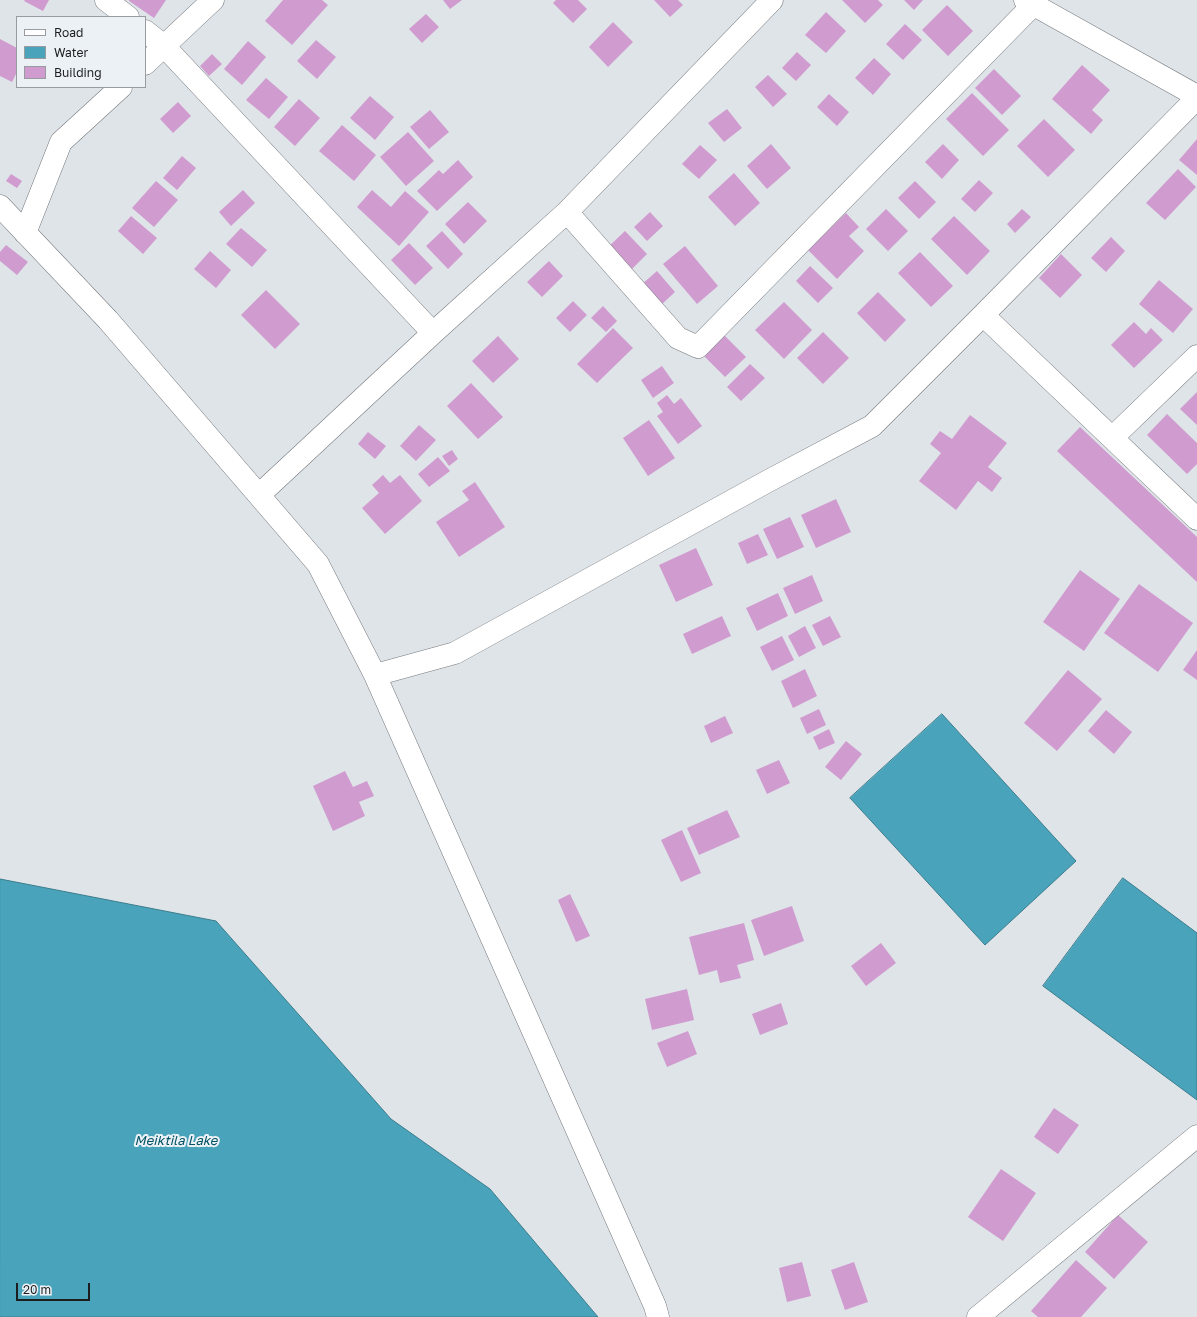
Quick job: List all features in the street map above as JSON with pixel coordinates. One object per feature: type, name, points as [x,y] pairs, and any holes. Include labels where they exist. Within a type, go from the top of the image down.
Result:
[{"type":"street","points":[[106,0],[127,16]]},
{"type":"street","points":[[146,63],[213,0]]},
{"type":"street","points":[[259,495],[432,333],[567,212],[772,0]]},
{"type":"street","points":[[375,675],[455,653],[763,483],[872,426],[984,315],[1197,97],[1030,2],[698,347],[678,338],[567,212]]},
{"type":"street","points":[[146,32],[164,46],[432,333]]},
{"type":"street","points":[[25,233],[62,142],[120,88]]},
{"type":"street","points":[[0,206],[108,320],[318,564],[375,675],[658,1317]]},
{"type":"street","points":[[984,315],[1197,519]]},
{"type":"street","points":[[1112,438],[1197,356]]},
{"type":"street","points":[[978,1317],[1197,1136]]},
{"type":"water","points":[[942,714],[1076,861],[985,945],[850,798]]},
{"type":"water","points":[[1123,878],[1197,933],[1197,1100],[1043,986]]},
{"type":"water","name":"Meiktila Lake","points":[[0,879],[216,921],[391,1119],[490,1189],[598,1317],[0,1317]]},
{"type":"building","points":[[49,0],[43,11],[24,1]]},
{"type":"building","points":[[129,0],[166,0],[154,18]]},
{"type":"building","points":[[283,0],[322,0],[328,5],[292,45],[265,21]]},
{"type":"building","points":[[443,0],[462,0],[450,9]]},
{"type":"building","points":[[556,0],[578,0],[587,9],[573,23],[553,3]]},
{"type":"building","points":[[654,0],[678,0],[683,5],[670,17]]},
{"type":"building","points":[[842,0],[878,0],[883,5],[865,23]]},
{"type":"building","points":[[904,0],[923,0],[914,10]]},
{"type":"building","points":[[947,5],[973,31],[948,56],[922,30]]},
{"type":"building","points":[[826,12],[846,31],[826,53],[805,35]]},
{"type":"building","points":[[426,14],[439,27],[422,43],[409,29]]},
{"type":"building","points":[[613,22],[633,42],[608,67],[589,47]]},
{"type":"building","points":[[905,24],[922,40],[903,60],[886,44]]},
{"type":"building","points":[[0,39],[16,47],[16,74],[12,82],[0,76]]},
{"type":"building","points":[[316,40],[336,57],[317,79],[297,61]]},
{"type":"building","points":[[248,41],[266,57],[242,85],[224,69]]},
{"type":"building","points":[[797,52],[811,65],[796,81],[782,68]]},
{"type":"building","points":[[212,54],[222,64],[209,76],[200,66]]},
{"type":"building","points":[[874,58],[891,74],[873,95],[855,78]]},
{"type":"building","points":[[1082,65],[1110,90],[1092,110],[1103,120],[1091,134],[1052,99]]},
{"type":"building","points":[[994,69],[1021,96],[1002,115],[975,88]]},
{"type":"building","points":[[768,75],[787,94],[773,107],[755,87]]},
{"type":"building","points":[[266,78],[288,97],[269,119],[246,100]]},
{"type":"building","points":[[972,93],[1009,130],[983,156],[946,119]]},
{"type":"building","points":[[829,94],[849,112],[837,126],[817,107]]},
{"type":"building","points":[[370,96],[394,117],[375,140],[350,118]]},
{"type":"building","points":[[299,99],[320,118],[295,146],[274,127]]},
{"type":"building","points":[[178,102],[191,116],[173,133],[160,119]]},
{"type":"building","points":[[727,109],[742,128],[724,142],[708,123]]},
{"type":"building","points":[[430,110],[449,132],[429,149],[410,127]]},
{"type":"building","points":[[1044,119],[1075,150],[1048,177],[1017,146]]},
{"type":"building","points":[[342,125],[376,155],[354,181],[319,151]]},
{"type":"building","points":[[408,132],[434,161],[406,186],[380,157]]},
{"type":"building","points":[[1197,139],[1197,175],[1179,160]]},
{"type":"building","points":[[771,144],[791,168],[767,189],[747,166]]},
{"type":"building","points":[[943,144],[959,160],[942,179],[925,162]]},
{"type":"building","points":[[700,145],[717,160],[699,179],[682,164]]},
{"type":"building","points":[[182,156],[196,168],[177,190],[163,178]]},
{"type":"building","points":[[458,160],[473,177],[437,211],[417,191],[439,170],[443,174]]},
{"type":"building","points":[[1178,169],[1196,187],[1165,220],[1146,203]]},
{"type":"building","points":[[734,173],[760,203],[735,226],[708,197]]},
{"type":"building","points":[[11,174],[22,181],[17,188],[6,181]]},
{"type":"building","points":[[979,180],[993,193],[975,212],[961,199]]},
{"type":"building","points":[[156,181],[178,200],[154,227],[132,208]]},
{"type":"building","points":[[915,181],[936,202],[919,219],[898,198]]},
{"type":"building","points":[[243,190],[255,203],[231,226],[219,212]]},
{"type":"building","points":[[372,190],[391,207],[405,191],[429,212],[399,246],[357,207]]},
{"type":"building","points":[[468,202],[487,221],[464,244],[445,224]]},
{"type":"building","points":[[886,209],[908,231],[888,251],[866,229]]},
{"type":"building","points":[[1022,209],[1031,217],[1015,233],[1007,224]]},
{"type":"building","points":[[650,212],[663,226],[647,241],[634,227]]},
{"type":"building","points":[[846,213],[859,227],[849,236],[864,251],[837,279],[808,250]]},
{"type":"building","points":[[131,216],[157,238],[143,254],[118,231]]},
{"type":"building","points":[[954,216],[990,251],[967,275],[931,239]]},
{"type":"building","points":[[241,228],[267,250],[252,267],[226,244]]},
{"type":"building","points":[[442,231],[463,254],[448,269],[426,246]]},
{"type":"building","points":[[625,231],[647,254],[628,273],[606,249]]},
{"type":"building","points":[[1111,237],[1125,251],[1106,272],[1091,258]]},
{"type":"building","points":[[409,243],[433,268],[415,285],[391,260]]},
{"type":"building","points":[[6,245],[28,262],[17,275],[0,261],[0,252]]},
{"type":"building","points":[[685,246],[718,286],[697,304],[663,264]]},
{"type":"building","points":[[210,251],[231,270],[216,288],[194,269]]},
{"type":"building","points":[[920,252],[953,286],[931,307],[898,273]]},
{"type":"building","points":[[1061,254],[1082,275],[1060,298],[1039,278]]},
{"type":"building","points":[[549,261],[563,276],[542,297],[527,282]]},
{"type":"building","points":[[810,266],[833,288],[818,303],[796,281]]},
{"type":"building","points":[[657,271],[675,292],[660,306],[641,285]]},
{"type":"building","points":[[1159,280],[1193,309],[1173,333],[1139,304]]},
{"type":"building","points":[[266,290],[300,324],[275,349],[241,315]]},
{"type":"building","points":[[878,292],[906,320],[885,342],[857,313]]},
{"type":"building","points":[[573,301],[587,315],[570,332],[556,318]]},
{"type":"building","points":[[784,302],[812,330],[784,359],[755,330]]},
{"type":"building","points":[[603,306],[617,321],[606,332],[591,318]]},
{"type":"building","points":[[1134,322],[1146,334],[1151,328],[1163,340],[1134,368],[1111,345]]},
{"type":"building","points":[[613,328],[633,348],[597,383],[577,364]]},
{"type":"building","points":[[823,332],[849,358],[823,384],[797,358]]},
{"type":"building","points":[[723,334],[746,357],[725,377],[703,355]]},
{"type":"building","points":[[498,336],[519,359],[493,383],[472,361]]},
{"type":"building","points":[[750,364],[765,378],[741,401],[727,387]]},
{"type":"building","points":[[662,366],[674,383],[653,398],[641,380]]},
{"type":"building","points":[[471,383],[503,417],[478,439],[447,406]]},
{"type":"building","points":[[1197,392],[1197,425],[1180,409]]},
{"type":"building","points":[[667,395],[674,404],[681,398],[702,426],[678,444],[657,416],[663,412],[657,403]]},
{"type":"building","points":[[1167,414],[1197,443],[1197,464],[1187,474],[1147,435]]},
{"type":"building","points":[[970,415],[1007,443],[988,467],[1002,478],[992,492],[978,481],[956,510],[919,481],[941,453],[930,444],[940,431],[952,439]]},
{"type":"building","points":[[649,420],[675,458],[648,476],[623,438]]},
{"type":"building","points":[[419,425],[436,440],[416,461],[400,446]]},
{"type":"building","points":[[1080,427],[1197,537],[1197,582],[1057,451]]},
{"type":"building","points":[[368,432],[386,446],[375,459],[358,444]]},
{"type":"building","points":[[452,450],[458,459],[449,466],[442,456]]},
{"type":"building","points":[[438,457],[450,471],[429,487],[418,474]]},
{"type":"building","points":[[383,475],[390,483],[400,475],[422,501],[385,534],[362,508],[379,493],[372,485]]},
{"type":"building","points":[[475,482],[505,527],[459,557],[436,522],[469,500],[462,491]]},
{"type":"building","points":[[836,499],[851,532],[816,548],[801,515]]},
{"type":"building","points":[[790,517],[804,547],[777,559],[763,529]]},
{"type":"building","points":[[758,534],[768,555],[747,564],[738,543]]},
{"type":"building","points":[[696,548],[713,585],[676,602],[659,565]]},
{"type":"building","points":[[1080,570],[1120,599],[1084,651],[1043,622]]},
{"type":"building","points":[[812,575],[823,601],[795,614],[783,588]]},
{"type":"building","points":[[1139,584],[1193,623],[1158,672],[1104,633]]},
{"type":"building","points":[[778,593],[788,616],[757,631],[746,608]]},
{"type":"building","points":[[722,616],[731,636],[692,654],[683,634]]},
{"type":"building","points":[[830,616],[841,637],[823,646],[812,625]]},
{"type":"building","points":[[805,626],[816,648],[799,657],[788,636]]},
{"type":"building","points":[[782,636],[794,660],[772,671],[760,647]]},
{"type":"building","points":[[1197,650],[1197,680],[1183,670]]},
{"type":"building","points":[[805,669],[817,696],[793,708],[781,681]]},
{"type":"building","points":[[1068,670],[1102,699],[1057,751],[1024,723]]},
{"type":"building","points":[[819,709],[826,725],[807,734],[800,718]]},
{"type":"building","points":[[1106,710],[1132,732],[1114,754],[1088,731]]},
{"type":"building","points":[[725,716],[733,733],[711,743],[704,726]]},
{"type":"building","points":[[829,729],[835,743],[819,750],[813,737]]},
{"type":"building","points":[[846,741],[862,754],[841,780],[825,767]]},
{"type":"building","points":[[779,760],[790,783],[767,794],[756,770]]},
{"type":"building","points":[[345,771],[353,787],[367,781],[374,796],[359,802],[365,816],[333,831],[313,786]]},
{"type":"building","points":[[727,810],[740,837],[699,855],[687,828]]},
{"type":"building","points":[[682,830],[701,873],[681,882],[661,840]]},
{"type":"building","points":[[570,894],[590,936],[576,942],[558,900]]},
{"type":"building","points":[[792,906],[804,941],[764,956],[751,920]]},
{"type":"building","points":[[744,923],[754,960],[737,965],[741,978],[720,983],[717,970],[699,975],[689,937]]},
{"type":"building","points":[[881,943],[896,963],[866,986],[851,966]]},
{"type":"building","points":[[687,989],[694,1020],[652,1030],[645,999]]},
{"type":"building","points":[[781,1003],[788,1024],[760,1035],[752,1014]]},
{"type":"building","points":[[688,1031],[697,1054],[667,1067],[657,1043]]},
{"type":"building","points":[[1054,1108],[1079,1125],[1058,1154],[1034,1137]]},
{"type":"building","points":[[1001,1169],[1036,1193],[1003,1241],[968,1217]]},
{"type":"building","points":[[1118,1215],[1148,1242],[1114,1279],[1085,1252]]},
{"type":"building","points":[[1076,1260],[1107,1288],[1081,1317],[1038,1317],[1031,1311]]},
{"type":"building","points":[[802,1262],[811,1296],[787,1302],[779,1268]]},
{"type":"building","points":[[854,1262],[868,1302],[845,1310],[831,1270]]}]
